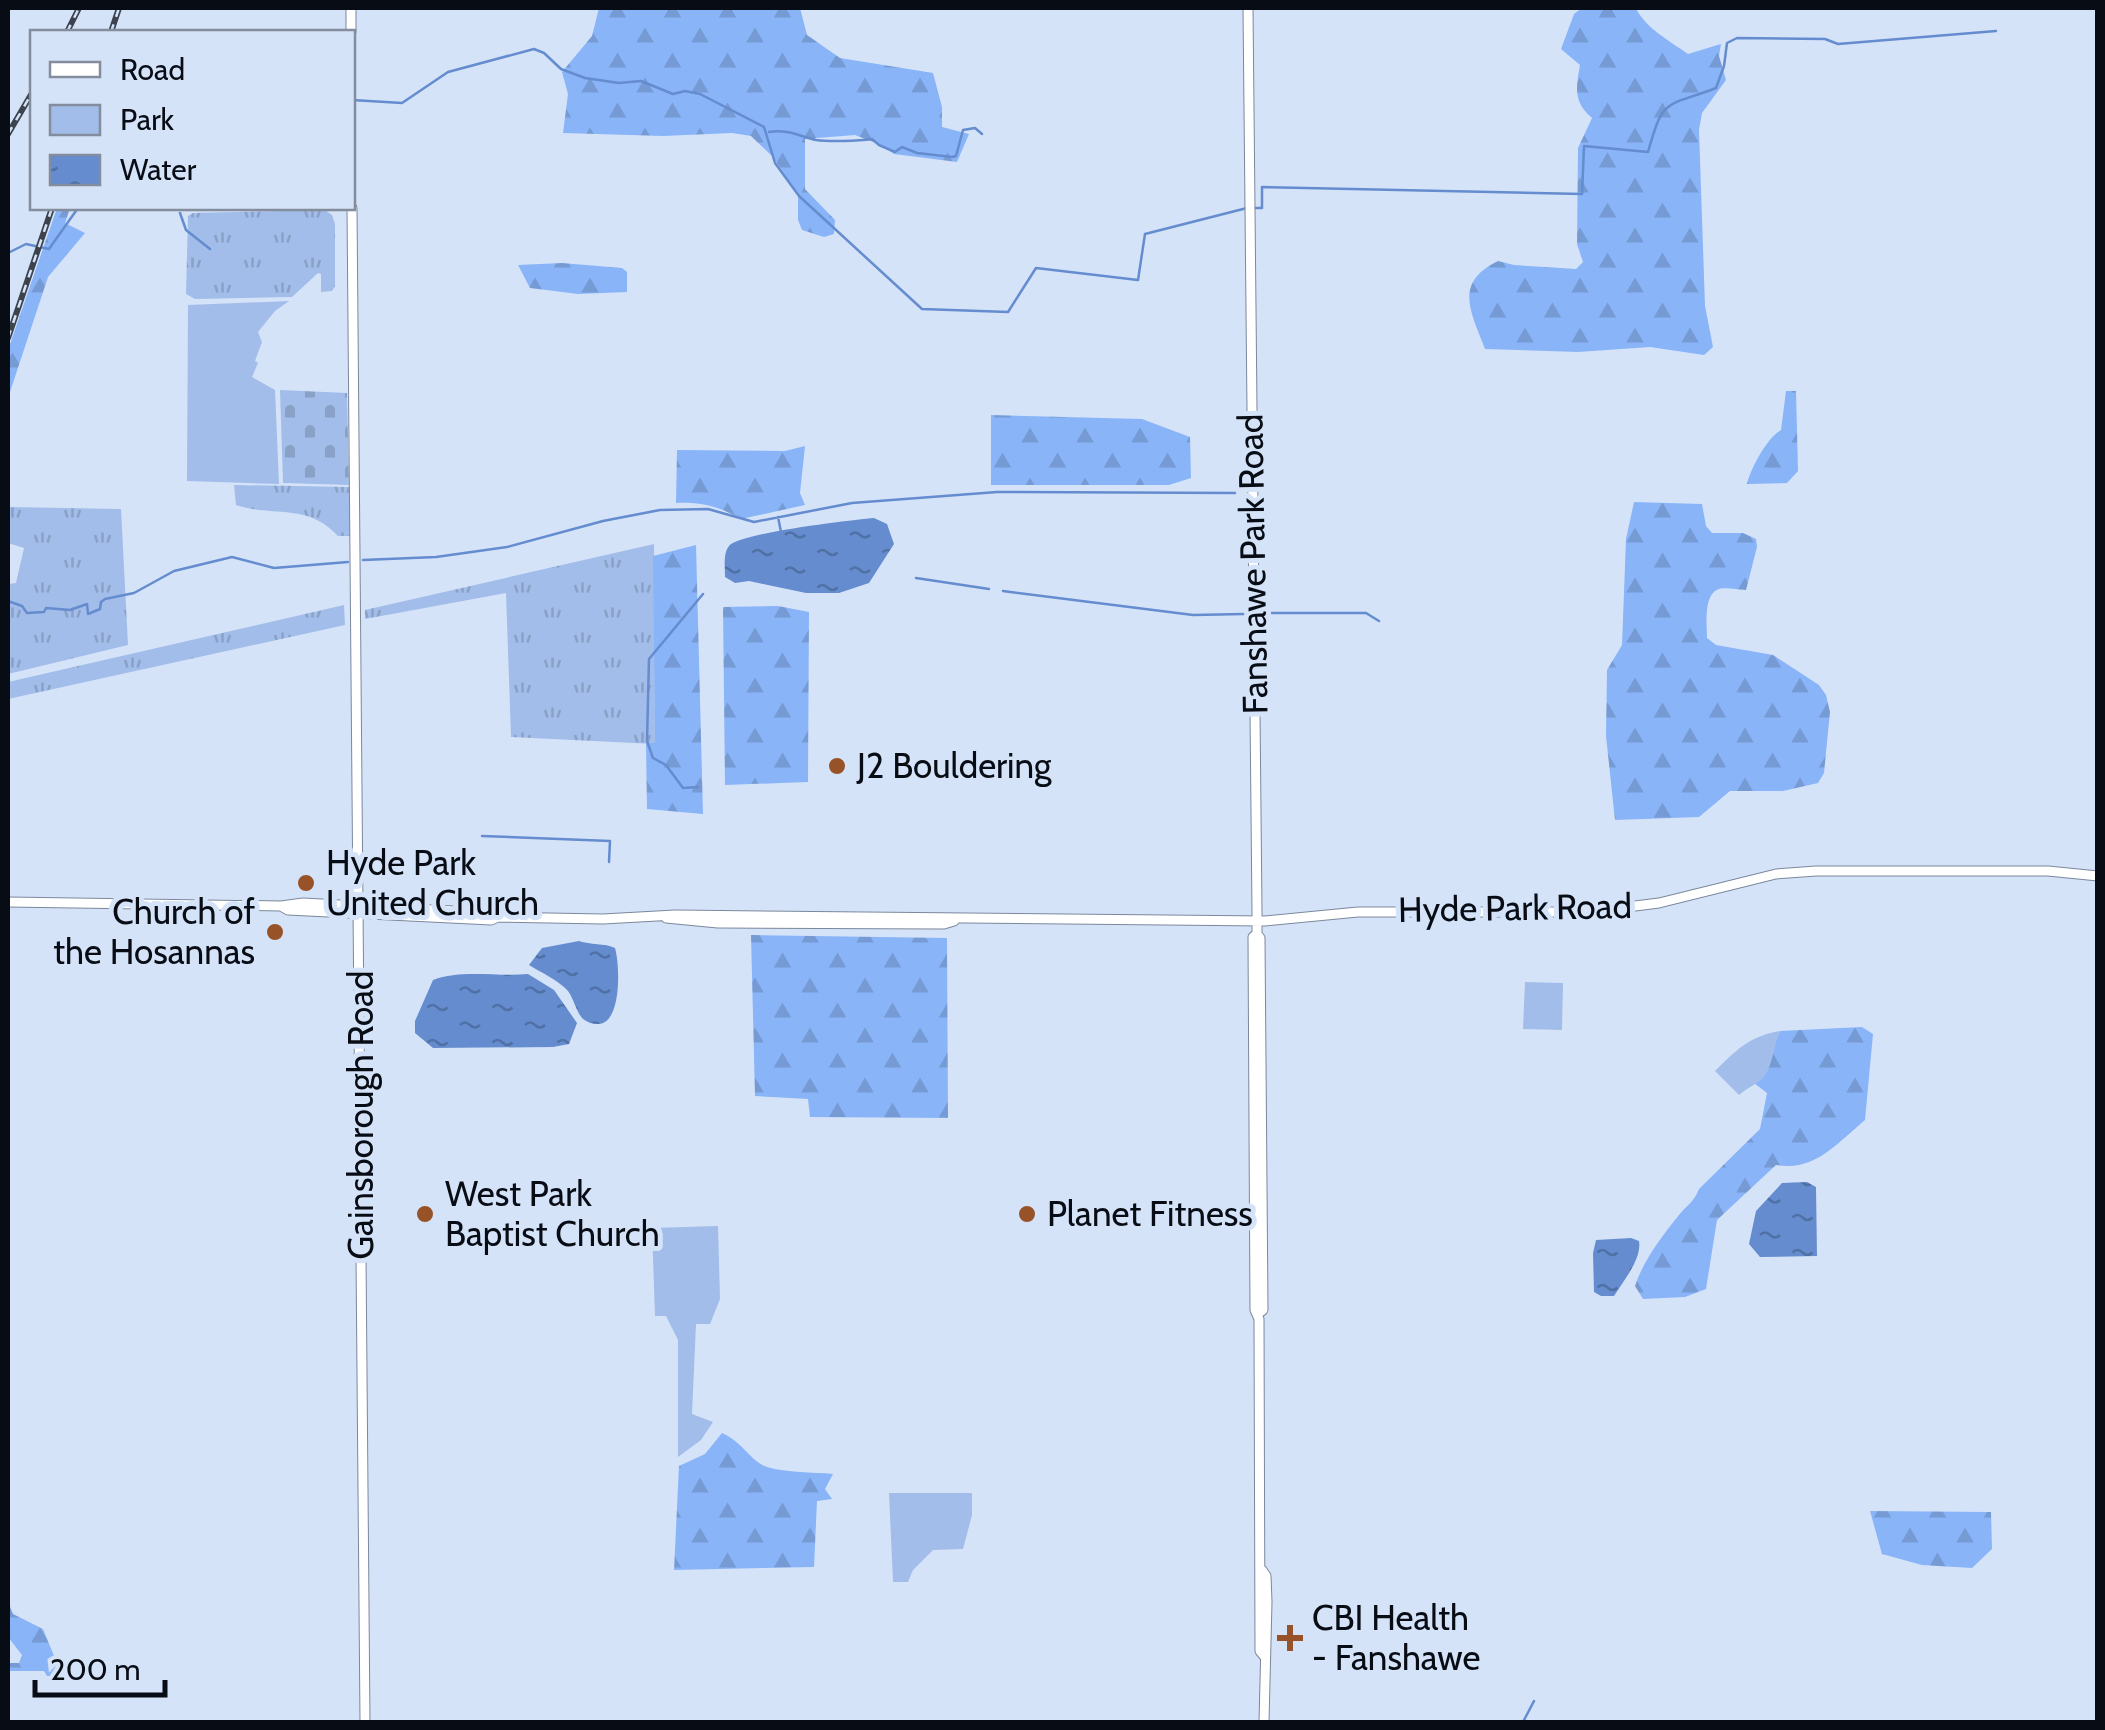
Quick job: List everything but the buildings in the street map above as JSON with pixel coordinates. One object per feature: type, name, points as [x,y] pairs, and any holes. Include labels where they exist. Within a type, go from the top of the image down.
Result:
[{"type":"main road","name":"Fanshawe Park Road","points":[[1248,8],[1262,1128],[1259,1578],[1264,1722]]},
{"type":"main road","name":"Gainsborough Road","points":[[352,210],[366,1722]]},
{"type":"main road","name":"Hyde Park Road","points":[[8,902],[281,906],[288,903],[443,919],[491,920],[675,915],[1257,921],[1358,912],[1601,911],[1659,903],[1776,874],[1816,871],[2098,872]]},
{"type":"green space","points":[[599,8],[800,8],[807,35],[840,58],[933,73],[942,107],[942,127],[969,134],[957,162],[894,154],[855,135],[805,139],[805,189],[835,220],[834,234],[824,237],[802,230],[798,194],[772,156],[751,136],[563,133],[568,94],[562,72],[592,36]]},
{"type":"green space","points":[[1582,8],[1636,8],[1652,28],[1688,54],[1721,44],[1719,56],[1726,80],[1702,113],[1699,130],[1705,306],[1713,347],[1704,355],[1650,347],[1578,352],[1485,349],[1475,323],[1470,289],[1484,270],[1498,261],[1576,269],[1583,262],[1577,244],[1578,148],[1592,118],[1577,94],[1580,65],[1561,49],[1574,14]]},
{"type":"green space","points":[[56,210],[69,210],[65,223],[85,233],[48,277],[8,398],[8,350]]},
{"type":"green space","points":[[325,210],[335,224],[332,291],[321,292],[318,273],[292,297],[195,299],[186,294],[188,216]]},
{"type":"green space","points":[[562,263],[622,268],[627,272],[627,292],[578,294],[530,288],[518,265]]},
{"type":"green space","points":[[289,301],[258,332],[262,342],[252,377],[275,390],[279,484],[187,481],[188,305]]},
{"type":"green space","points":[[280,390],[347,393],[349,485],[283,483]]},
{"type":"green space","points":[[1786,391],[1796,391],[1798,471],[1787,483],[1747,484],[1760,454],[1781,430]]},
{"type":"green space","points":[[991,415],[1142,419],[1190,437],[1191,478],[1169,485],[991,485]]},
{"type":"green space","points":[[805,446],[800,493],[805,505],[741,519],[710,506],[676,503],[677,450],[785,451]]},
{"type":"green space","points":[[234,485],[350,487],[350,536],[338,536],[326,525],[302,515],[236,505]]},
{"type":"green space","points":[[1634,502],[1702,504],[1706,526],[1712,533],[1743,533],[1756,539],[1746,590],[1722,588],[1710,597],[1707,638],[1716,645],[1773,655],[1819,685],[1830,712],[1824,773],[1818,783],[1783,791],[1730,791],[1699,817],[1615,820],[1606,736],[1607,670],[1622,645],[1626,539]]},
{"type":"green space","points":[[8,507],[121,509],[128,645],[8,674],[8,584],[16,583],[24,548],[8,543]]},
{"type":"green space","points":[[654,544],[655,744],[511,737],[506,593],[365,619],[365,610]]},
{"type":"green space","points":[[696,545],[703,814],[647,809],[646,743],[655,743],[653,556]]},
{"type":"green space","points":[[344,605],[345,625],[8,699],[8,682]]},
{"type":"green space","points":[[778,606],[809,612],[808,782],[725,785],[723,607]]},
{"type":"green space","points":[[751,935],[947,938],[948,1118],[810,1117],[808,1099],[755,1096]]},
{"type":"green space","points":[[1525,982],[1563,983],[1562,1030],[1523,1029]]},
{"type":"green space","points":[[1862,1027],[1873,1034],[1865,1120],[1814,1160],[1776,1165],[1717,1220],[1706,1289],[1685,1297],[1643,1299],[1635,1286],[1660,1240],[1699,1189],[1760,1129],[1767,1093],[1754,1083],[1768,1068],[1780,1031]]},
{"type":"green space","points":[[1780,1031],[1765,1076],[1739,1095],[1715,1071],[1744,1045]]},
{"type":"green space","points":[[718,1226],[720,1299],[710,1324],[696,1324],[692,1414],[713,1422],[701,1440],[678,1457],[678,1340],[666,1316],[655,1316],[652,1228]]},
{"type":"green space","points":[[722,1433],[767,1467],[833,1474],[825,1489],[832,1499],[817,1501],[814,1567],[674,1570],[679,1466],[705,1454]]},
{"type":"green space","points":[[889,1493],[972,1493],[972,1515],[963,1549],[933,1550],[913,1570],[908,1582],[893,1582]]},
{"type":"green space","points":[[1870,1511],[1991,1512],[1992,1549],[1972,1568],[1922,1565],[1882,1554]]},
{"type":"green space","points":[[8,1602],[13,1614],[43,1629],[59,1668],[68,1676],[8,1671],[8,1663],[19,1663],[22,1655],[8,1637]]},
{"type":"water","points":[[874,518],[887,524],[894,544],[869,583],[839,593],[806,593],[749,581],[735,583],[725,577],[726,553],[737,541]]},
{"type":"water","points":[[579,941],[615,948],[615,1004],[606,1021],[598,1024],[583,1019],[564,987],[529,965],[542,948]]},
{"type":"water","points":[[467,974],[528,974],[554,990],[577,1023],[569,1044],[433,1048],[415,1033],[415,1021],[433,980]]},
{"type":"water","points":[[1807,1182],[1816,1187],[1817,1256],[1760,1257],[1749,1244],[1756,1211],[1782,1183]]},
{"type":"water","points":[[1596,1240],[1639,1241],[1638,1255],[1614,1296],[1594,1292]]},
{"type":"waterway","points":[[1255,208],[1262,208],[1262,187],[1582,194],[1584,146],[1648,152],[1658,121],[1668,106],[1716,88],[1727,43],[1737,38],[1825,39],[1838,44],[1996,31]]},
{"type":"waterway","points":[[355,100],[402,103],[448,72],[534,49],[561,69],[585,78],[619,83],[641,81],[673,94],[700,94],[764,127],[775,163],[799,196],[922,309],[1008,312],[1036,268],[1138,280],[1145,234],[1247,208]]},
{"type":"waterway","points":[[769,132],[788,132],[822,141],[872,139],[895,152],[902,147],[952,157],[956,156],[963,130],[975,128],[982,134]]},
{"type":"waterway","points":[[8,253],[26,244],[49,249],[77,210]]},
{"type":"waterway","points":[[180,213],[186,230],[210,249]]},
{"type":"waterway","points":[[363,560],[436,557],[507,547],[660,510],[708,509],[754,522],[852,503],[997,492],[1235,493]]},
{"type":"waterway","points":[[778,517],[781,532]]},
{"type":"waterway","points":[[8,601],[22,606],[27,613],[44,612],[46,608],[70,610],[87,604],[88,614],[100,609],[105,599],[134,593],[174,571],[232,557],[274,568],[348,562]]},
{"type":"waterway","points":[[916,578],[989,589]]},
{"type":"waterway","points":[[1003,591],[1193,615],[1244,614]]},
{"type":"waterway","points":[[698,787],[683,788],[666,765],[653,758],[647,741],[649,659],[703,594]]},
{"type":"waterway","points":[[1265,613],[1366,613],[1379,621]]},
{"type":"waterway","points":[[482,836],[610,841],[609,862]]},
{"type":"waterway","points":[[1523,1722],[1534,1701]]},
{"type":"railway","points":[[68,30],[79,8]]},
{"type":"railway","points":[[112,30],[119,8]]},
{"type":"railway","points":[[8,134],[30,96]]},
{"type":"railway","points":[[8,338],[51,210]]},
{"type":"place","name":"J2 Bouldering","points":[[837,766]]},
{"type":"place","name":"Hyde Park United Church","points":[[306,883]]},
{"type":"place","name":"Church of the Hosannas","points":[[275,932]]},
{"type":"place","name":"West Park Baptist Church","points":[[425,1214]]},
{"type":"place","name":"Planet Fitness","points":[[1027,1214]]},
{"type":"place","name":"CBI Health - Fanshawe","points":[[1290,1638]]}]
